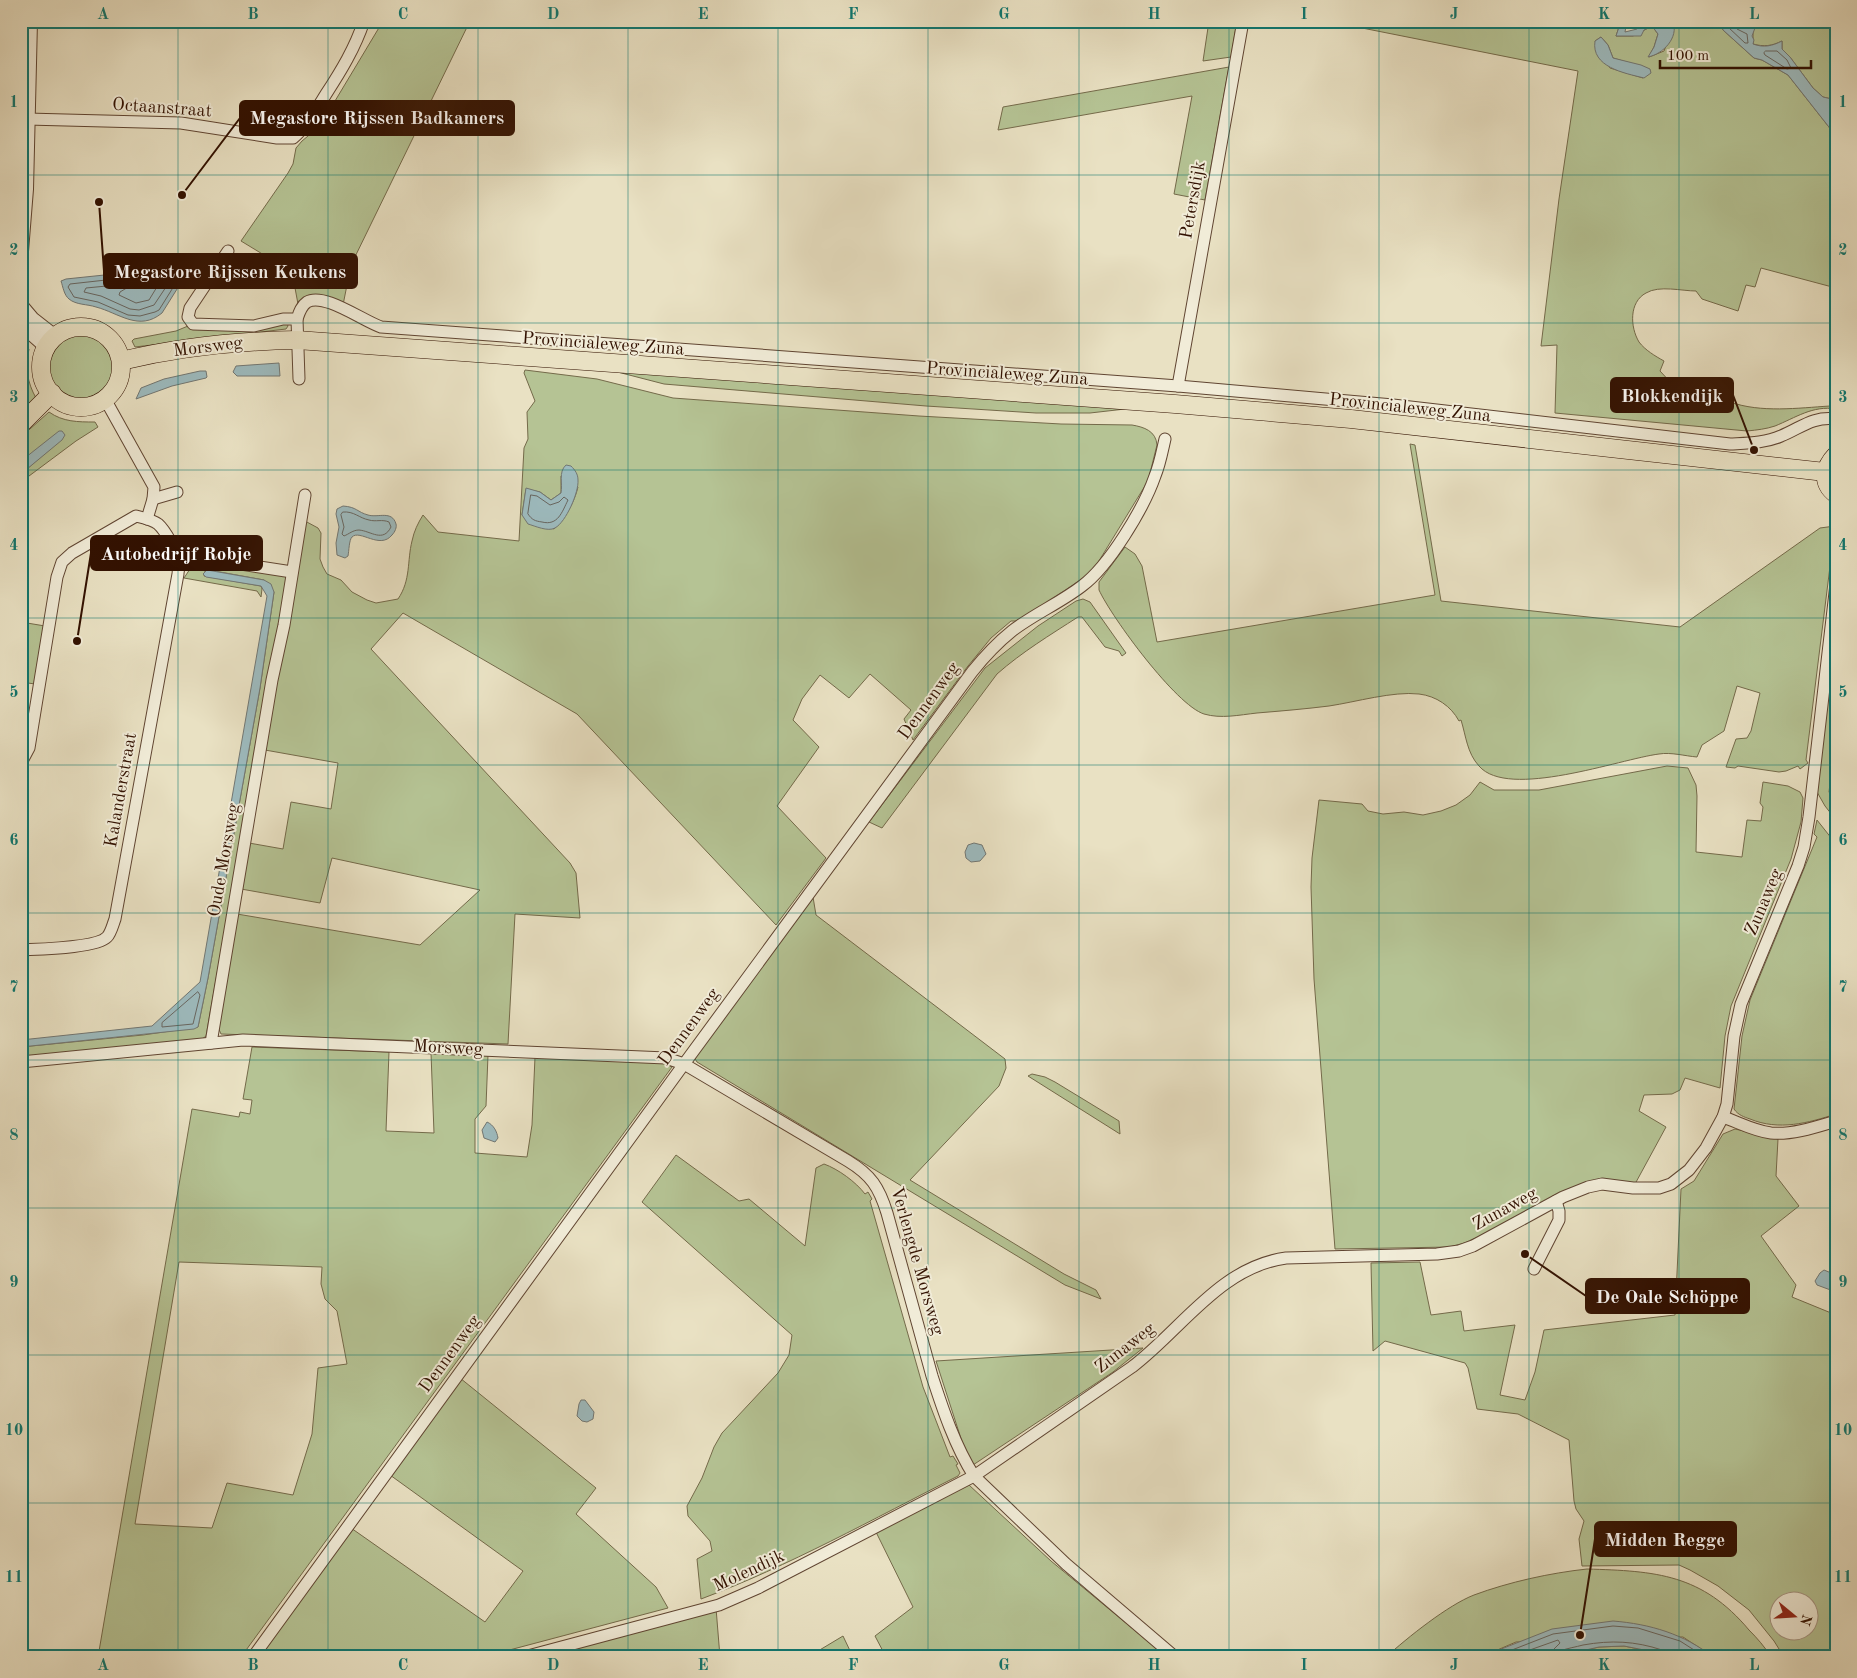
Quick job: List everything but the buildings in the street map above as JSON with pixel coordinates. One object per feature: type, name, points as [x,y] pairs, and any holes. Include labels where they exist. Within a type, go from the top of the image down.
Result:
[{"type":"main road","points":[[77,327],[97,330],[114,343],[121,361],[119,380],[115,388],[105,399],[94,404],[76,406],[60,400],[52,393],[44,381],[42,370],[43,356],[51,342],[65,331],[77,327]]},
{"type":"main road","name":"Morsweg","points":[[121,361],[200,346],[258,340],[297,340]]},
{"type":"main road","name":"Provincialeweg Zuna","points":[[297,340],[1175,404],[1351,419],[1825,472]]},
{"type":"main road","points":[[21,424],[52,393]]},
{"type":"main road","points":[[1836,455],[1829,462],[1825,472],[1827,483],[1836,494]]},
{"type":"street","points":[[21,251],[26,189],[30,21]]},
{"type":"street","name":"Octaanstraat","points":[[27,119],[182,123],[277,138],[293,138],[304,128],[353,50],[364,21]]},
{"type":"street","name":"Petersdijk","points":[[1178,386],[1243,21]]},
{"type":"street","points":[[228,251],[190,308],[188,313],[190,321],[193,324],[254,326],[283,319],[297,319],[299,378]]},
{"type":"street","name":"Provincialeweg Zuna","points":[[297,319],[301,307],[306,302],[312,300],[331,302],[371,324],[381,327],[1178,386],[1393,405],[1730,444],[1761,442],[1780,437],[1808,422],[1824,418],[1836,419]]},
{"type":"street","points":[[21,306],[51,342]]},
{"type":"street","points":[[21,324],[51,342]]},
{"type":"street","points":[[105,399],[154,486],[153,499],[147,518]]},
{"type":"street","name":"Dennenweg","points":[[253,1657],[684,1064],[980,662],[1012,631],[1078,589],[1093,577],[1105,563],[1150,488],[1159,466],[1165,439]]},
{"type":"street","points":[[153,499],[177,492]]},
{"type":"street","name":"Oude Morsweg","points":[[211,1043],[305,495]]},
{"type":"street","points":[[21,763],[29,748],[57,577],[62,562],[72,553],[136,516],[147,518],[164,531],[179,562],[202,558],[292,572]]},
{"type":"street","name":"Kalanderstraat","points":[[21,950],[101,942],[108,936],[115,919],[179,562]]},
{"type":"street","name":"Zunaweg","points":[[974,1476],[1132,1367],[1164,1341],[1218,1288],[1252,1266],[1286,1258],[1437,1254],[1458,1251],[1481,1243],[1579,1190],[1598,1185],[1648,1189],[1662,1187],[1671,1184],[1695,1163],[1706,1148],[1723,1117],[1727,1104],[1734,1036],[1741,1004],[1798,866],[1804,847],[1836,584]]},
{"type":"street","name":"Morsweg","points":[[211,1043],[243,1040],[342,1043],[666,1058],[684,1064]]},
{"type":"street","points":[[21,1062],[211,1043]]},
{"type":"street","name":"Verlengde Morsweg","points":[[684,1064],[855,1165],[875,1183],[887,1212],[940,1403],[959,1449],[974,1476]]},
{"type":"street","points":[[1723,1117],[1772,1133],[1794,1131],[1836,1121]]},
{"type":"street","name":"Zunaweg","points":[[1534,1269],[1559,1220],[1556,1201]]},
{"type":"street","points":[[974,1476],[1066,1564],[1175,1657]]},
{"type":"street","name":"Molendijk","points":[[524,1657],[719,1605],[758,1588],[974,1476]]},
{"type":"green space","points":[[383,21],[470,21],[351,265],[343,305],[298,304],[292,272],[241,241],[288,173],[293,164],[296,148],[320,126]]},
{"type":"green space","points":[[1209,21],[1237,21],[1231,57],[1203,61]]},
{"type":"green space","points":[[1327,21],[1426,21],[1426,28],[1430,28],[1431,21],[1621,21],[1616,36],[1633,36],[1652,26],[1658,34],[1649,57],[1664,51],[1674,25],[1673,21],[1720,21],[1723,30],[1754,58],[1762,60],[1788,75],[1836,136],[1836,288],[1761,268],[1755,287],[1746,285],[1738,311],[1702,299],[1696,291],[1657,289],[1646,293],[1636,302],[1633,322],[1636,336],[1641,345],[1664,361],[1660,371],[1687,400],[1684,402],[1694,412],[1710,401],[1725,404],[1730,402],[1767,409],[1805,408],[1836,404],[1836,409],[1820,409],[1797,416],[1775,426],[1747,431],[1555,413],[1557,345],[1541,346],[1559,199],[1578,71]],"holes":[[[1601,37],[1608,45],[1613,58],[1630,63],[1643,78],[1610,68],[1595,41]]]},
{"type":"green space","points":[[1737,21],[1836,21],[1836,100],[1823,97],[1813,88],[1782,49],[1782,41],[1768,46],[1753,44],[1753,24],[1748,28],[1740,25]]},
{"type":"green space","points":[[1229,67],[1205,200],[1174,194],[1192,96],[998,130],[1003,107]]},
{"type":"green space","points":[[287,323],[286,329],[135,347],[132,341],[134,339],[176,331],[188,326]]},
{"type":"green space","points":[[89,331],[102,337],[111,346],[115,352],[117,366],[115,380],[107,391],[96,399],[75,401],[68,399],[57,391],[49,380],[47,359],[49,352],[57,341],[68,333]]},
{"type":"green space","points":[[21,345],[29,349],[28,374],[36,398],[21,414]]},
{"type":"green space","points":[[606,369],[1125,409],[1090,413],[1036,413],[926,406],[664,384]]},
{"type":"green space","points":[[525,370],[597,379],[673,398],[919,416],[1061,424],[1132,425],[1152,433],[1157,445],[1148,481],[1094,569],[1019,621],[1011,621],[991,638],[913,740],[904,719],[911,710],[870,674],[849,698],[820,675],[802,699],[793,720],[819,747],[777,806],[826,858],[776,925],[577,714],[403,613],[371,649],[570,863],[576,873],[580,918],[515,914],[508,1044],[221,1034],[218,1027],[237,914],[420,945],[480,890],[332,858],[320,903],[241,889],[249,843],[283,849],[291,802],[331,809],[338,763],[265,750],[305,521],[318,528],[321,533],[320,559],[327,574],[341,580],[352,592],[376,603],[398,599],[402,592],[407,578],[413,537],[423,515],[438,532],[519,541],[524,448],[528,439],[527,412],[535,401],[524,373]],"holes":[[[561,476],[578,487],[569,509],[554,529],[522,515],[526,489],[540,492],[551,500],[561,493]]]},
{"type":"green space","points":[[49,412],[65,420],[95,422],[98,427],[21,482],[21,474],[50,449],[26,457],[21,461],[21,437]]},
{"type":"green space","points":[[1410,444],[1415,445],[1441,601],[1680,627],[1820,528],[1835,526],[1806,760],[1808,763],[1800,769],[1798,766],[1779,772],[1738,766],[1735,768],[1726,767],[1736,739],[1747,738],[1751,731],[1760,693],[1737,686],[1724,731],[1702,745],[1697,757],[1659,754],[1565,775],[1538,778],[1514,779],[1493,775],[1479,766],[1469,750],[1461,720],[1459,721],[1452,711],[1442,703],[1425,695],[1398,694],[1329,706],[1230,716],[1204,714],[1178,695],[1162,678],[1117,620],[1099,590],[1099,582],[1125,547],[1135,554],[1142,566],[1157,642],[1435,595]]},
{"type":"green space","points":[[200,563],[284,576],[287,579],[206,1036],[201,1040],[21,1059],[21,1047],[143,1035],[198,1027],[260,688],[274,592],[264,580],[209,570],[205,571],[204,576],[261,586],[261,597],[257,591],[184,578],[192,566]]},
{"type":"green space","points":[[1083,599],[1090,602],[1126,653],[1122,656],[1119,651],[1105,647],[1082,617],[1078,617],[1047,637],[1016,658],[997,674],[882,828],[869,822],[985,668],[1038,626],[1076,601]]},
{"type":"green space","points":[[21,622],[45,626],[35,684],[21,682]]},
{"type":"green space","points":[[1836,628],[1836,733],[1829,792],[1836,802],[1836,820],[1817,792]]},
{"type":"green space","points":[[1667,766],[1688,768],[1696,785],[1696,852],[1742,857],[1747,820],[1761,821],[1763,807],[1760,803],[1763,782],[1788,786],[1800,792],[1803,798],[1801,822],[1791,859],[1731,1006],[1725,1036],[1720,1088],[1685,1078],[1680,1090],[1672,1094],[1644,1095],[1639,1111],[1666,1127],[1635,1184],[1608,1181],[1464,1243],[1450,1247],[1335,1249],[1314,979],[1311,887],[1312,858],[1319,800],[1362,804],[1368,811],[1383,814],[1404,812],[1423,815],[1456,805],[1470,795],[1480,782],[1494,790],[1539,790]]},
{"type":"green space","points":[[1817,820],[1836,844],[1836,1114],[1804,1123],[1772,1125],[1746,1117],[1734,1109],[1742,1036],[1750,1000],[1817,837],[1814,834]]},
{"type":"green space","points":[[813,897],[816,915],[1005,1059],[1006,1068],[999,1086],[910,1180],[1064,1274],[1096,1290],[1101,1299],[1065,1285],[697,1062],[694,1057]]},
{"type":"green space","points":[[252,1047],[389,1052],[386,1131],[434,1133],[431,1053],[488,1055],[486,1106],[475,1119],[475,1153],[527,1157],[532,1125],[535,1057],[665,1063],[672,1067],[241,1657],[98,1657],[192,1109],[239,1117],[240,1112],[250,1114],[252,1100],[243,1099]],"holes":[[[179,1262],[322,1267],[321,1284],[325,1299],[337,1311],[347,1364],[318,1368],[312,1434],[293,1495],[227,1483],[212,1528],[135,1524]]]},
{"type":"green space","points":[[1032,1074],[1055,1082],[1119,1121],[1120,1134],[1028,1076]]},
{"type":"green space","points":[[1735,1129],[1778,1139],[1776,1176],[1799,1206],[1761,1236],[1796,1285],[1792,1297],[1836,1315],[1836,1657],[1784,1657],[1773,1640],[1820,1640],[1820,1590],[1770,1590],[1770,1636],[1749,1610],[1718,1586],[1679,1565],[1582,1566],[1579,1539],[1584,1521],[1576,1509],[1574,1501],[1569,1440],[1518,1414],[1477,1409],[1468,1368],[1465,1363],[1385,1341],[1373,1351],[1371,1263],[1420,1262],[1431,1315],[1461,1311],[1464,1331],[1515,1325],[1500,1395],[1525,1400],[1535,1372],[1544,1330],[1675,1315],[1681,1189],[1694,1181],[1723,1134]]},
{"type":"green space","points":[[676,1155],[739,1201],[749,1199],[805,1246],[816,1168],[824,1164],[829,1166],[852,1181],[865,1194],[868,1192],[872,1199],[870,1201],[923,1387],[950,1457],[953,1456],[958,1464],[956,1465],[960,1473],[958,1476],[799,1557],[701,1599],[697,1559],[712,1551],[710,1541],[688,1516],[687,1506],[722,1433],[778,1373],[789,1355],[792,1335],[642,1202]]},
{"type":"green space","points":[[1143,1348],[1113,1372],[973,1465],[965,1451],[936,1361]]},
{"type":"green space","points":[[460,1378],[596,1488],[576,1514],[656,1587],[668,1608],[483,1657],[258,1657],[351,1528],[485,1622],[523,1571],[390,1475]]},
{"type":"green space","points":[[969,1485],[1051,1561],[1167,1657],[883,1657],[885,1655],[875,1636],[913,1607],[875,1530]]},
{"type":"green space","points":[[1587,1569],[1656,1574],[1676,1579],[1695,1587],[1714,1597],[1731,1611],[1758,1639],[1771,1657],[1713,1657],[1683,1637],[1516,1642],[1481,1657],[1386,1657],[1440,1614],[1474,1595],[1530,1579]]},
{"type":"green space","points":[[716,1608],[720,1657],[531,1657]]},
{"type":"green space","points":[[843,1636],[853,1657],[808,1657]]},
{"type":"green space","points":[[1624,1646],[1668,1657],[1555,1657],[1599,1647]]},
{"type":"water","points":[[1621,21],[1627,21],[1625,32],[1637,29],[1639,21],[1660,21],[1664,25],[1665,21],[1673,21],[1674,33],[1664,49],[1648,57],[1654,47],[1658,34],[1652,26],[1644,30],[1641,36],[1616,36]]},
{"type":"water","points":[[1720,21],[1737,21],[1740,25],[1747,28],[1753,24],[1755,28],[1752,36],[1753,44],[1768,46],[1782,41],[1782,49],[1813,88],[1823,97],[1836,100],[1836,136],[1788,75],[1762,60],[1754,58],[1723,30]]},
{"type":"water","points":[[1601,37],[1608,45],[1613,58],[1641,65],[1650,69],[1651,73],[1644,78],[1627,74],[1603,63],[1595,50],[1595,41]]},
{"type":"water","points":[[149,260],[186,263],[189,267],[189,270],[162,313],[154,318],[145,321],[129,319],[96,307],[72,301],[64,291],[61,281],[66,279],[114,274],[131,263],[141,264]]},
{"type":"water","points":[[279,363],[280,376],[237,376],[233,372],[236,366]]},
{"type":"water","points":[[206,371],[206,378],[172,386],[136,399],[141,388],[164,379]]},
{"type":"water","points":[[59,431],[62,431],[65,435],[62,440],[21,474],[21,461]]},
{"type":"water","points":[[566,465],[571,466],[576,472],[578,485],[571,506],[563,520],[552,529],[528,524],[522,515],[526,488],[540,492],[551,500],[561,493],[561,475]]},
{"type":"water","points":[[343,506],[351,507],[372,516],[384,515],[391,517],[396,524],[395,531],[382,541],[356,535],[350,541],[348,556],[345,558],[337,555],[336,543],[339,527],[336,514],[337,509]]},
{"type":"water","points":[[207,570],[264,580],[271,584],[274,592],[260,688],[198,1027],[194,1029],[21,1047],[21,1040],[152,1026],[200,982],[267,596],[261,586],[206,577],[203,574]]},
{"type":"water","points":[[974,843],[982,845],[986,854],[980,861],[971,862],[966,858],[965,852],[968,845]]},
{"type":"water","points":[[487,1122],[496,1131],[498,1138],[495,1142],[484,1138],[482,1130]]},
{"type":"water","points":[[1824,1270],[1836,1275],[1836,1292],[1817,1285],[1815,1281]]},
{"type":"water","points":[[581,1400],[585,1400],[594,1412],[593,1419],[587,1422],[582,1421],[577,1416]]},
{"type":"water","points":[[1613,1621],[1653,1628],[1678,1636],[1713,1657],[1668,1657],[1624,1646],[1599,1647],[1555,1657],[1481,1657],[1552,1629]]},
{"type":"place","name":"Megastore Rijssen Badkamers","points":[[182,195]]},
{"type":"place","name":"Megastore Rijssen Keukens","points":[[99,202]]},
{"type":"place","name":"Blokkendijk","points":[[1754,450]]},
{"type":"place","name":"Autobedrijf Robje","points":[[77,641]]},
{"type":"place","name":"De Oale Schöppe","points":[[1525,1254]]},
{"type":"place","name":"Midden Regge","points":[[1580,1635]]}]
